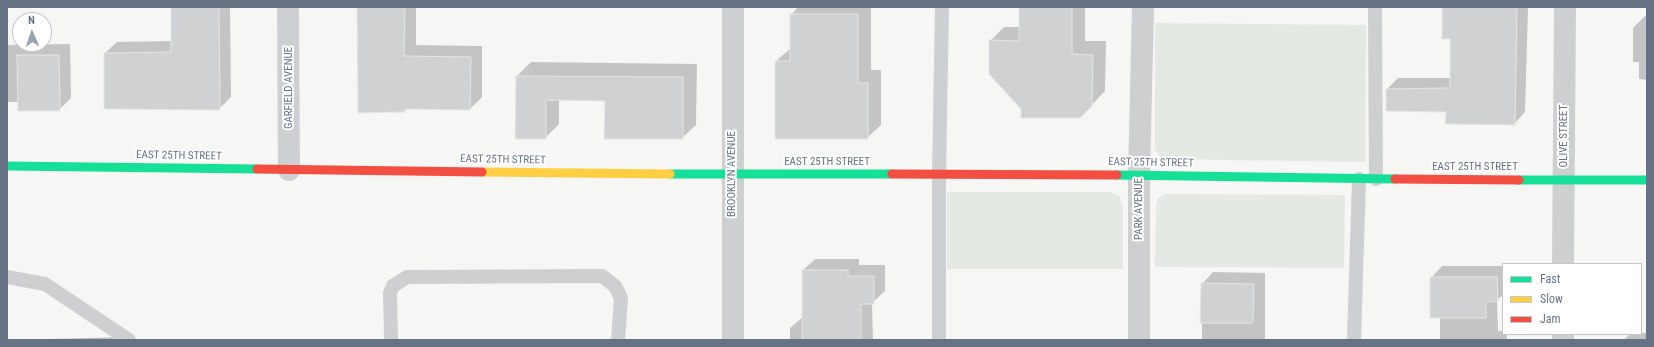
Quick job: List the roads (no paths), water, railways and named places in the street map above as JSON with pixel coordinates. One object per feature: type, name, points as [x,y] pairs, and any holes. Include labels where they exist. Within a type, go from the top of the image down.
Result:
[{"type":"street","name":"GARFIELD AVENUE","points":[[288,7],[289,170]]},
{"type":"street","name":"BROOKLYN AVENUE","points":[[733,7],[733,340]]},
{"type":"street","name":"PARK AVENUE","points":[[1139,340],[1139,175],[1143,7]]},
{"type":"street","name":"OLIVE STREET","points":[[1564,263],[1565,7]]},
{"type":"street","name":"EAST 25TH STREET","points":[[7,166],[289,170],[1139,175],[1359,179],[1647,180]]},
{"type":"lane","points":[[939,340],[939,174],[942,7]]},
{"type":"lane","points":[[1375,7],[1376,179]]},
{"type":"lane","points":[[1354,340],[1359,179]]},
{"type":"lane","points":[[391,340],[390,293],[393,286],[407,277],[602,276],[615,286],[621,298],[618,340]]},
{"type":"lane","points":[[7,278],[45,284],[128,340]]}]
